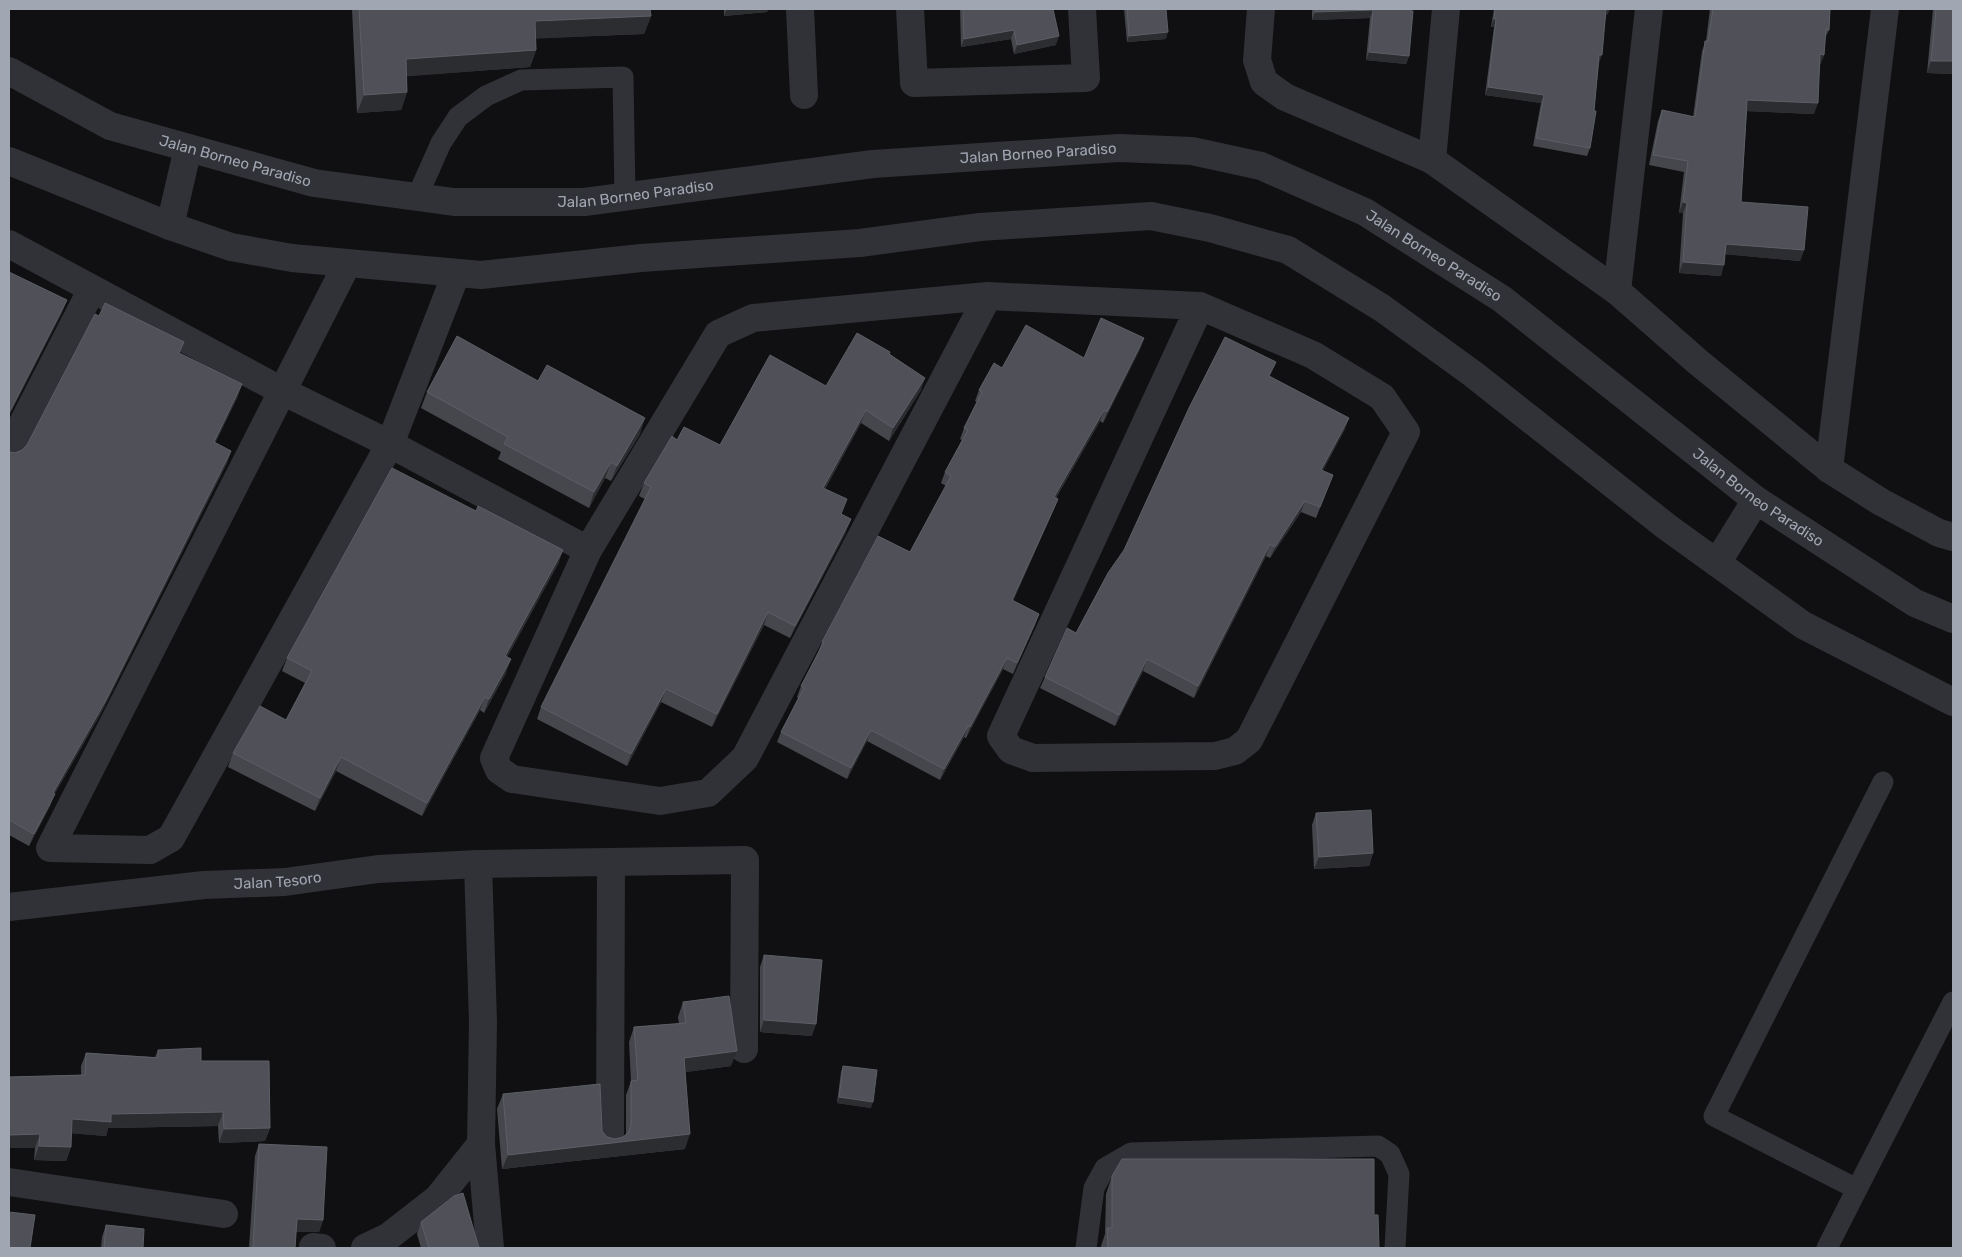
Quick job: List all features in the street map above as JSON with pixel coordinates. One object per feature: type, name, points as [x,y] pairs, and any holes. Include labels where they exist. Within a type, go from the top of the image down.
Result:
[{"type":"street","points":[[800,9],[804,95]]},
{"type":"street","points":[[910,9],[914,82],[1086,78],[1082,9]]},
{"type":"street","points":[[1261,9],[1257,60],[1264,82],[1285,97],[1432,160],[1617,291],[1698,362],[1829,469],[1881,502],[1939,533],[1953,537]]},
{"type":"street","points":[[1432,160],[1446,9]]},
{"type":"street","points":[[1617,291],[1649,9]]},
{"type":"street","points":[[1829,469],[1885,9]]},
{"type":"street","name":"Jalan Borneo Paradiso","points":[[9,71],[110,126],[314,183],[454,202],[574,202],[873,164],[1119,148],[1192,151],[1261,166],[1365,212],[1502,299],[1756,500],[1914,603],[1953,619]]},
{"type":"street","points":[[170,226],[188,148]]},
{"type":"street","points":[[9,161],[170,226],[231,247],[292,258],[456,274],[481,275],[641,258],[860,243],[980,227],[1151,216],[1210,228],[1288,250],[1382,308],[1474,374],[1668,527],[1804,625],[1953,702]]},
{"type":"street","points":[[9,244],[282,392],[390,444],[588,550]]},
{"type":"street","points":[[348,264],[50,848],[150,850],[171,838],[390,444],[456,274]]},
{"type":"street","points":[[9,450],[92,289]]},
{"type":"street","points":[[988,296],[744,758],[708,793],[660,801],[512,779],[499,770],[494,758],[588,550],[718,334],[754,318],[988,296],[1200,306],[1313,355],[1382,397],[1406,432],[1249,740],[1235,751],[1215,756],[1033,758],[1011,750],[1001,736],[1200,306]]},
{"type":"street","points":[[1717,563],[1756,500]]},
{"type":"street","name":"Jalan Tesoro","points":[[9,907],[194,886],[284,882],[378,869],[478,864],[745,860],[744,1048]]},
{"type":"street","points":[[610,1138],[611,862]]},
{"type":"street","points":[[478,864],[483,1022],[481,1144],[490,1248]]},
{"type":"street","points":[[365,1248],[388,1237],[438,1198],[481,1144]]},
{"type":"street","points":[[9,1182],[224,1214]]},
{"type":"lane","points":[[417,197],[441,143],[458,117],[486,96],[521,80],[623,77],[625,196]]},
{"type":"lane","points":[[1857,1189],[1714,1116],[1883,782]]},
{"type":"lane","points":[[1827,1248],[1953,1002]]},
{"type":"lane","points":[[1086,1248],[1094,1188],[1105,1168],[1131,1152],[1378,1146],[1390,1154],[1399,1174],[1394,1248]]},
{"type":"building","points":[[359,9],[650,9],[651,16],[535,21],[536,50],[406,59],[407,92],[364,95]]},
{"type":"building","points":[[963,9],[1053,9],[1059,36],[1017,45],[1014,30],[964,39]]},
{"type":"building","points":[[1127,9],[1166,9],[1168,32],[1129,36]]},
{"type":"building","points":[[1315,9],[1411,9],[1413,11],[1409,56],[1369,52],[1373,10],[1315,12]]},
{"type":"building","points":[[1495,9],[1606,9],[1602,55],[1599,55],[1594,111],[1596,111],[1590,148],[1536,138],[1544,95],[1488,87],[1496,19],[1494,19]]},
{"type":"building","points":[[1713,9],[1830,9],[1829,30],[1826,29],[1824,55],[1820,54],[1818,103],[1747,100],[1741,202],[1808,207],[1804,250],[1726,244],[1724,265],[1683,262],[1687,203],[1683,202],[1688,161],[1653,155],[1662,110],[1695,117],[1705,41],[1708,41]]},
{"type":"building","points":[[1936,9],[1953,9],[1953,61],[1931,61]]},
{"type":"building","points":[[9,272],[67,300],[9,413]]},
{"type":"building","points":[[105,303],[184,342],[179,353],[242,384],[214,442],[231,451],[106,700],[53,793],[55,794],[34,834],[9,820],[9,452],[15,453],[27,445],[95,314],[99,316]]},
{"type":"building","points":[[1101,318],[1144,338],[1107,412],[1104,410],[1054,497],[1058,499],[1012,600],[1039,614],[1017,663],[1007,658],[970,727],[968,726],[944,769],[871,730],[851,768],[781,732],[804,688],[801,686],[824,642],[822,642],[878,536],[910,552],[951,476],[945,472],[968,430],[964,428],[982,392],[979,390],[994,363],[1002,368],[1026,325],[1084,358]]},
{"type":"building","points":[[857,333],[890,352],[889,354],[925,378],[893,428],[866,410],[823,488],[847,499],[841,514],[851,519],[795,626],[768,612],[717,714],[666,689],[631,754],[541,707],[651,487],[644,483],[672,436],[677,440],[684,427],[720,445],[770,355],[826,386]]},
{"type":"building","points":[[457,336],[538,381],[547,365],[645,418],[617,466],[611,462],[594,492],[504,444],[508,437],[427,392]]},
{"type":"building","points":[[1225,337],[1276,362],[1269,376],[1349,418],[1321,470],[1333,475],[1320,507],[1305,501],[1275,547],[1270,544],[1198,686],[1147,659],[1119,715],[1045,677],[1067,628],[1076,633],[1108,573],[1124,550],[1189,408]]},
{"type":"building","points":[[392,468],[476,511],[478,506],[563,550],[505,656],[511,659],[489,699],[485,697],[427,803],[341,757],[320,798],[233,753],[260,706],[286,720],[312,671],[287,658]]},
{"type":"building","points":[[1371,810],[1373,853],[1319,857],[1316,813]]},
{"type":"building","points":[[764,955],[822,960],[816,1024],[764,1020]]},
{"type":"building","points":[[729,996],[737,1051],[684,1058],[690,1134],[508,1155],[503,1094],[600,1084],[602,1131],[607,1137],[615,1139],[623,1137],[629,1132],[631,1124],[631,1081],[638,1080],[634,1027],[686,1023],[683,1002]]},
{"type":"building","points":[[201,1048],[201,1061],[269,1061],[270,1128],[224,1129],[223,1112],[111,1114],[111,1122],[72,1119],[71,1147],[39,1146],[40,1134],[9,1135],[9,1077],[85,1075],[86,1053],[158,1058],[158,1050]]},
{"type":"building","points":[[843,1066],[877,1070],[873,1102],[839,1097]]},
{"type":"building","points":[[259,1144],[327,1147],[323,1220],[297,1219],[295,1248],[253,1248]]},
{"type":"building","points":[[1122,1159],[1374,1159],[1374,1215],[1378,1215],[1379,1248],[1108,1248],[1107,1228],[1112,1228],[1112,1176]]},
{"type":"building","points":[[463,1193],[479,1248],[429,1248],[421,1222],[454,1196]]},
{"type":"building","points":[[9,1212],[35,1215],[30,1248],[9,1248]]},
{"type":"building","points":[[106,1225],[144,1229],[143,1248],[104,1248]]}]
